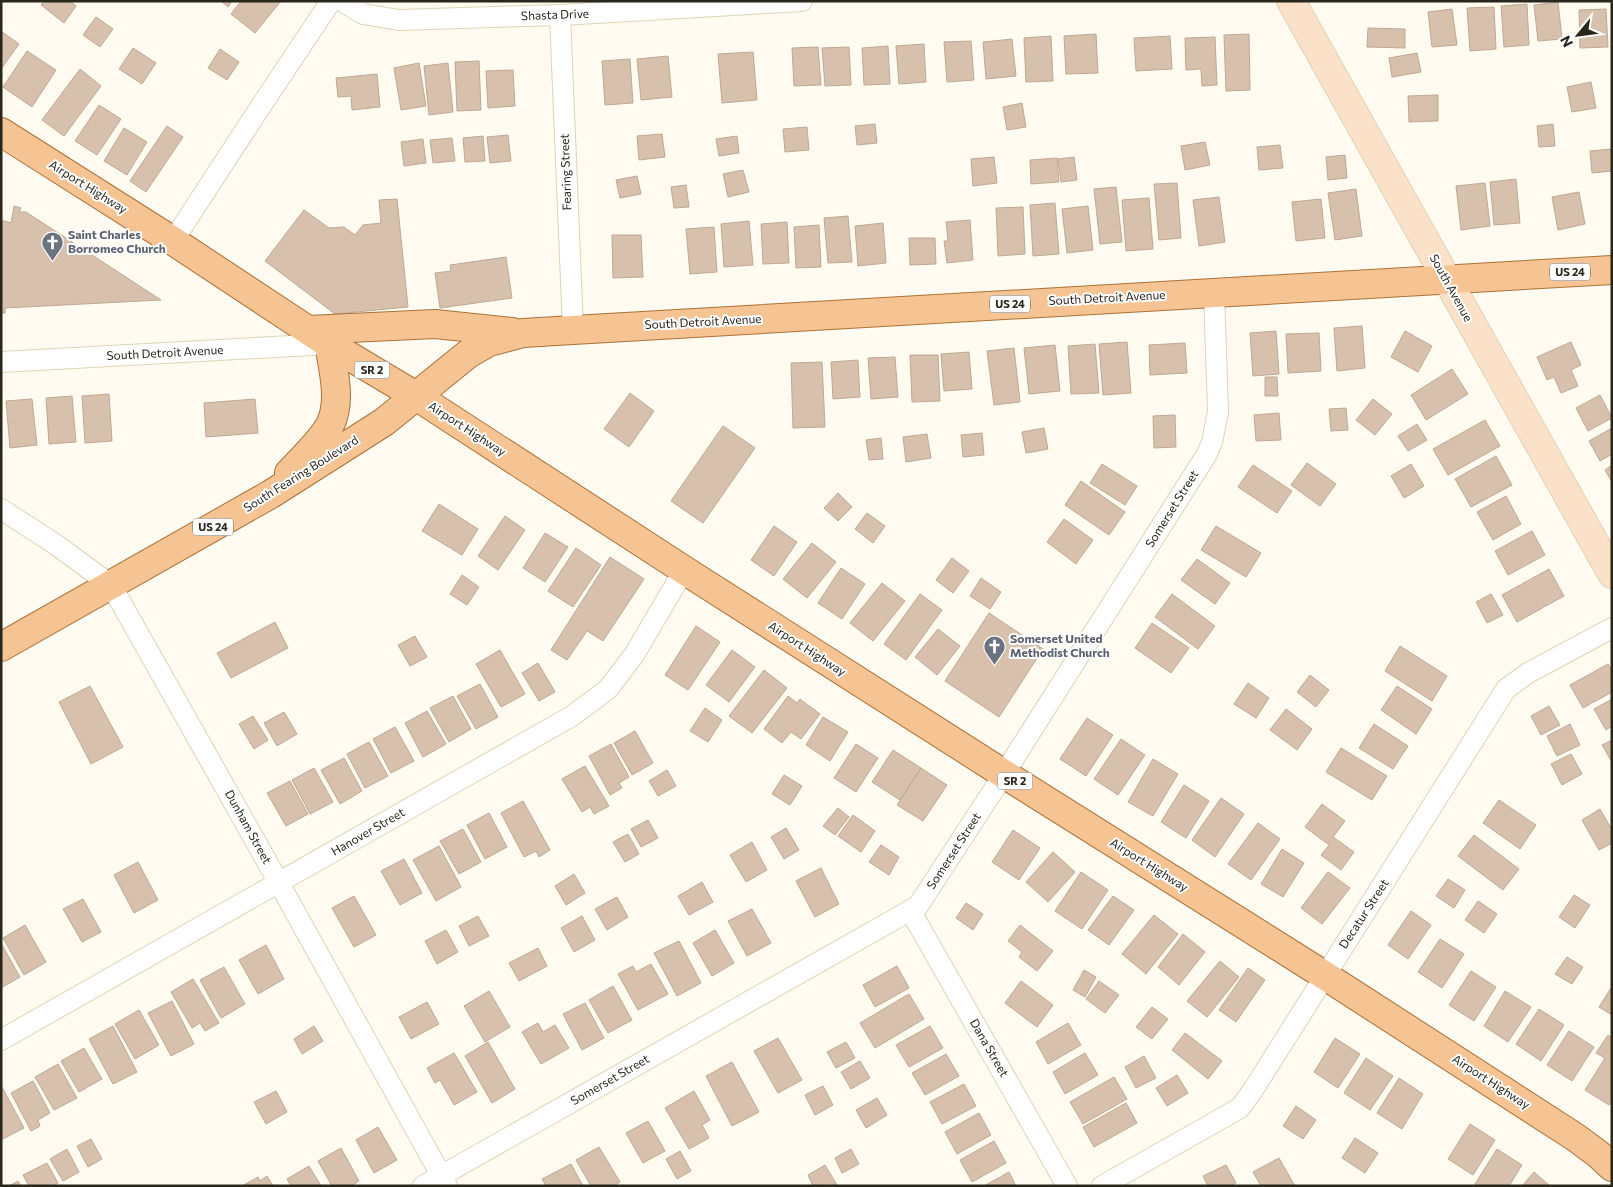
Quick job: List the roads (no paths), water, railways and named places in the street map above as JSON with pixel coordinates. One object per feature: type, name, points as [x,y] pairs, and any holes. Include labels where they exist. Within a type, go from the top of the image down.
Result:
[{"type":"main road","name":"Airport Highway","points":[[1,132],[318,337],[416,396],[684,570],[1324,975],[1575,1137],[1612,1167]]},
{"type":"main road","name":"South Detroit Avenue","points":[[573,330],[1612,270]]},
{"type":"main road","points":[[271,494],[329,426],[334,414],[336,401],[334,371],[318,337],[434,324],[523,333]]},
{"type":"main road","name":"South Fearing Boulevard","points":[[1,646],[271,494],[384,422],[468,354],[489,342],[523,333],[573,330]]},
{"type":"street","points":[[173,242],[331,1]]},
{"type":"street","name":"Shasta Drive","points":[[342,1],[363,14],[400,20],[560,15],[802,1]]},
{"type":"street","name":"South Avenue","points":[[1291,1],[1612,574]]},
{"type":"street","name":"Fearing Street","points":[[560,15],[573,330]]},
{"type":"street","name":"Somerset Street","points":[[423,1186],[444,1181],[918,906],[1004,774],[1199,466],[1212,442],[1218,412],[1214,292]]},
{"type":"street","name":"South Detroit Avenue","points":[[1,362],[318,337]]},
{"type":"street","name":"Dunham Street","points":[[1,509],[55,544],[111,585],[444,1181]]},
{"type":"street","name":"Hanover Street","points":[[1,1040],[572,716],[608,689],[634,655],[684,570]]},
{"type":"street","name":"Decatur Street","points":[[1102,1186],[1240,1108],[1506,689],[1528,673],[1612,628]]},
{"type":"street","name":"Dana Street","points":[[910,910],[1067,1186]]},
{"type":"place","name":"Saint Charles Borromeo Church","points":[[52,261]]},
{"type":"place","name":"Somerset United Methodist Church","points":[[994,665]]}]
